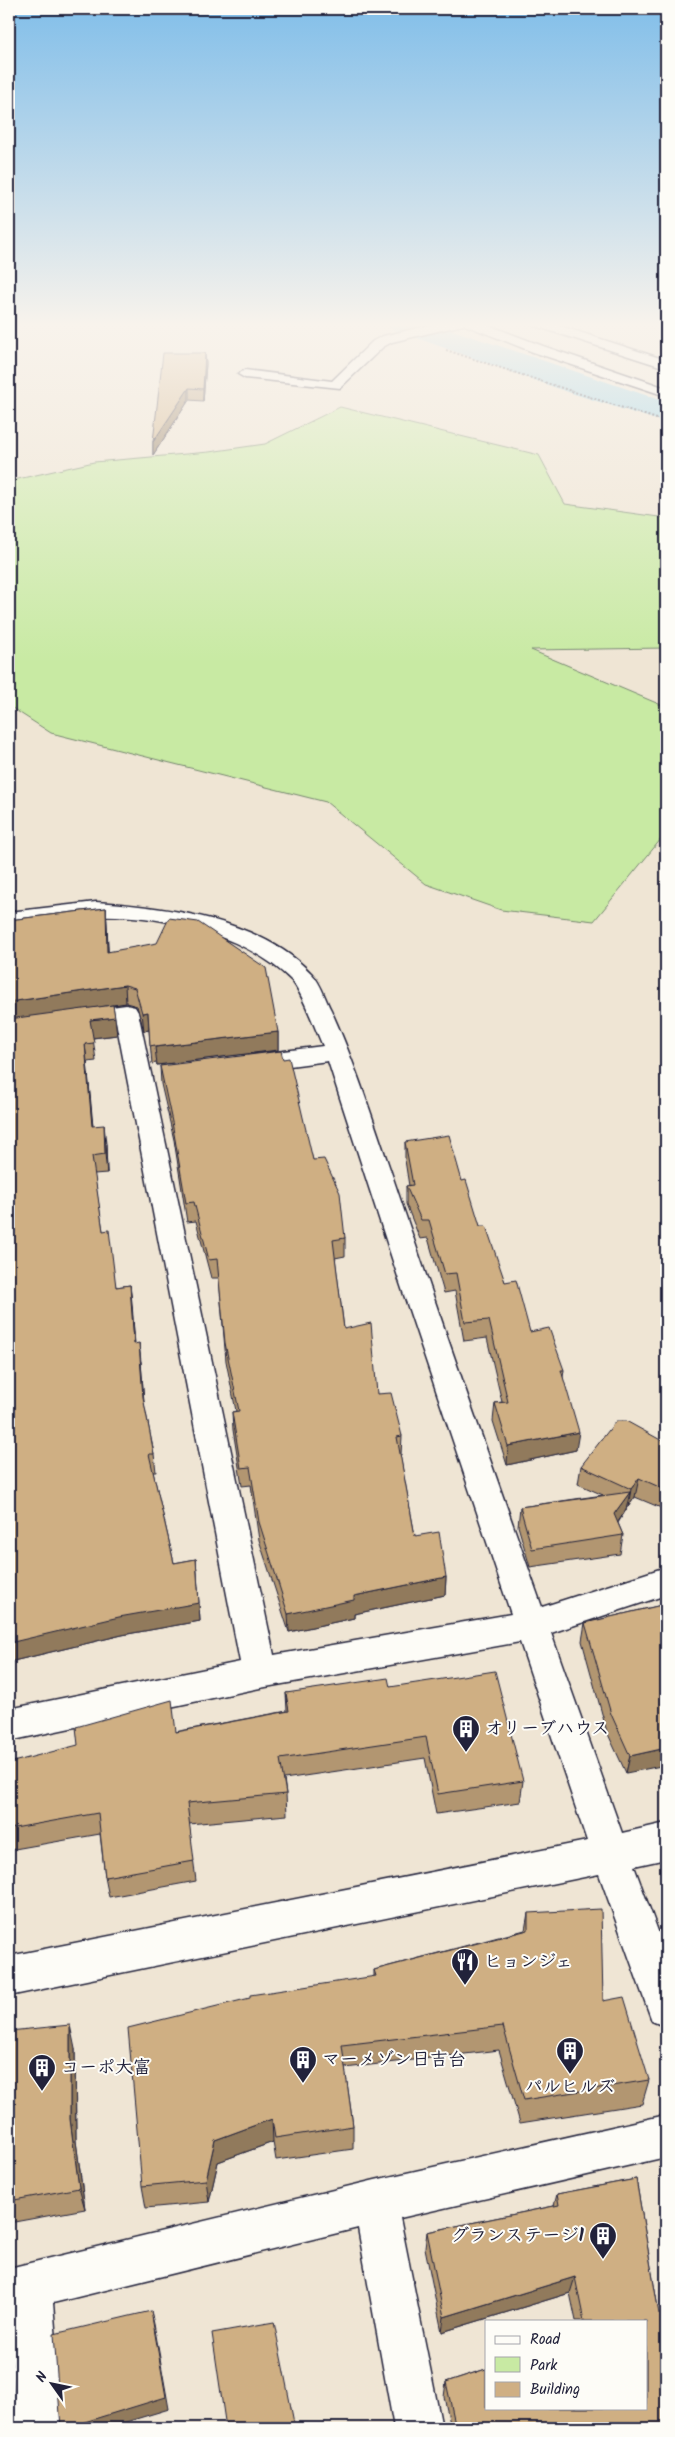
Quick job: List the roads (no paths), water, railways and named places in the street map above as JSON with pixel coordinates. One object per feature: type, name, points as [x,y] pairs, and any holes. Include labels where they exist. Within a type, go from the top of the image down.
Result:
[{"type":"main road","points":[[9,919],[96,909],[142,912],[191,921],[241,937],[272,953],[304,979],[338,1052],[412,1280],[666,2007]]},
{"type":"main road","points":[[9,1028],[126,1012],[149,1076],[260,1673]]},
{"type":"main road","points":[[224,1066],[338,1052]]},
{"type":"main road","points":[[9,1725],[260,1673],[532,1625],[666,1581]]},
{"type":"main road","points":[[9,1976],[611,1854],[666,1841]]},
{"type":"main road","points":[[39,2428],[19,2289],[375,2202],[666,2136]]},
{"type":"main road","points":[[375,2202],[418,2428]]},
{"type":"place","name":"オリーブハウス","points":[[466,1753]]},
{"type":"place","name":"ヒョンジェ","points":[[465,1986]]},
{"type":"place","name":"パルヒルズ","points":[[570,2075]]},
{"type":"place","name":"マーメゾン日吉台","points":[[303,2084]]},
{"type":"place","name":"コーポ大富","points":[[42,2092]]},
{"type":"place","name":"グランステージ1","points":[[603,2260]]}]
